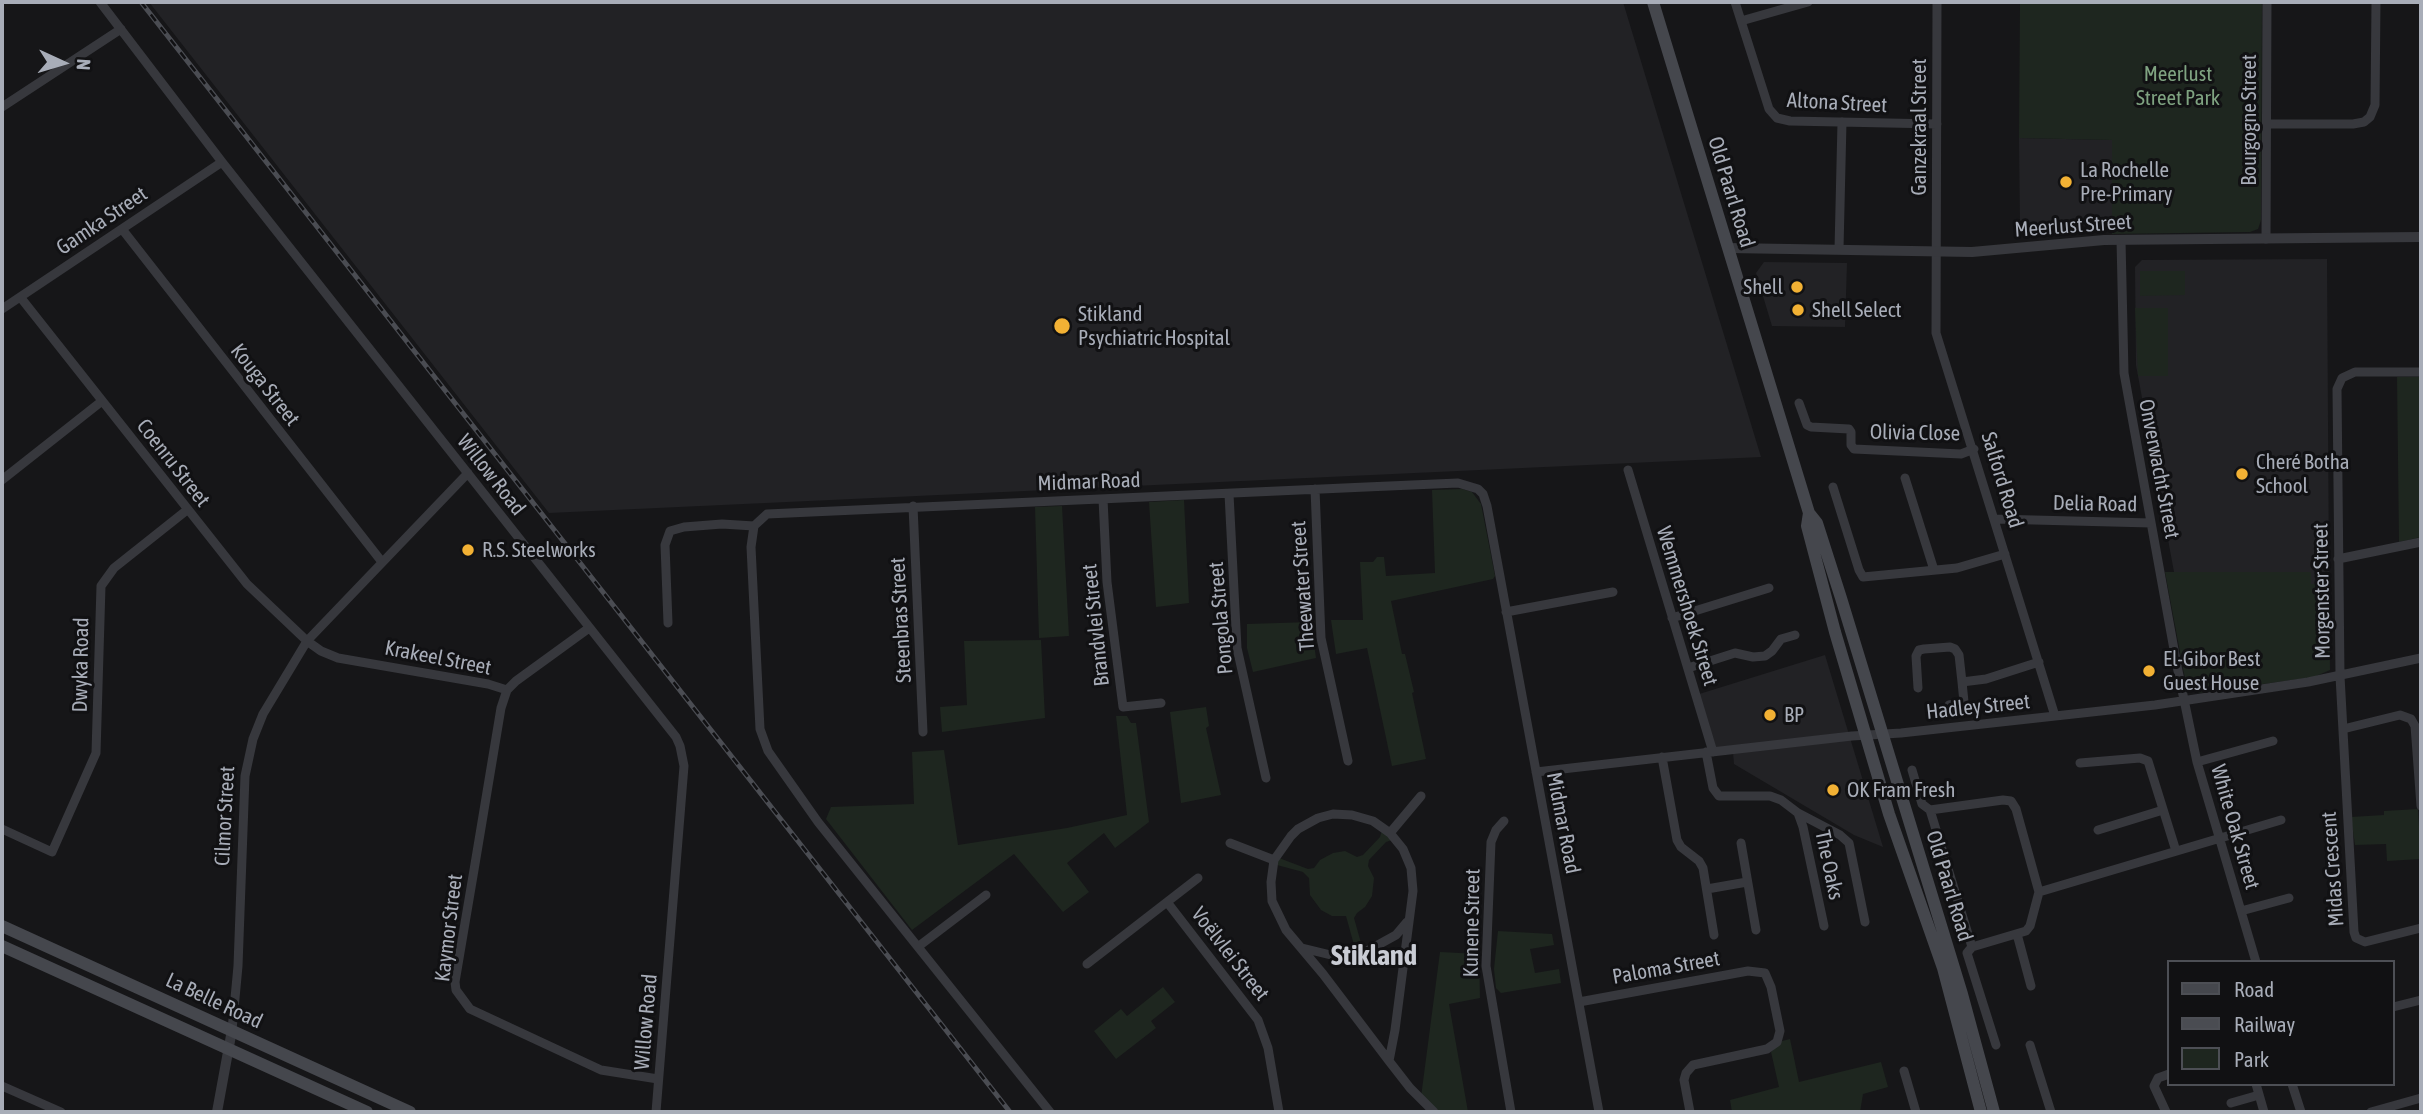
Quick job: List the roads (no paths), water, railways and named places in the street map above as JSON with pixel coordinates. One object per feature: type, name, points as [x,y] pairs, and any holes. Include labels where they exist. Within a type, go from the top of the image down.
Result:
[{"type":"main road","name":"Old Paarl Road","points":[[1653,2],[1809,513],[1817,523],[1962,994],[1994,1112]]},
{"type":"main road","name":"Old Paarl Road","points":[[1809,513],[1807,526],[1832,622],[1900,847],[1942,968],[1981,1112]]},
{"type":"main road","name":"La Belle Road","points":[[2,926],[410,1112]]},
{"type":"main road","name":"La Belle Road","points":[[2,946],[367,1112]]},
{"type":"street","name":"Willow Road","points":[[100,2],[222,162],[676,737],[682,755],[683,777],[656,1112]]},
{"type":"street","name":"Altona Street","points":[[1735,2],[1772,115],[1785,121],[1937,124]]},
{"type":"street","points":[[1741,21],[1808,2]]},
{"type":"street","name":"Ganzekraal Street","points":[[1936,251],[1937,2]]},
{"type":"street","name":"Bourgogne Street","points":[[2266,239],[2267,2]]},
{"type":"street","points":[[2267,124],[2357,124],[2370,117],[2375,105],[2376,2]]},
{"type":"street","points":[[2,107],[121,29]]},
{"type":"street","points":[[1839,249],[1842,122]]},
{"type":"street","name":"Gamka Street","points":[[2,309],[222,162]]},
{"type":"street","name":"Kouga Street","points":[[122,229],[382,562]]},
{"type":"street","name":"Meerlust Street","points":[[1728,248],[2001,250],[2121,240],[2421,237]]},
{"type":"street","name":"Onverwacht Street","points":[[2121,240],[2124,373],[2184,702]]},
{"type":"street","name":"Salford Road","points":[[1936,251],[1936,332],[2055,716]]},
{"type":"street","name":"Coenru Street","points":[[20,298],[247,584],[307,641]]},
{"type":"street","name":"Morgenster Street","points":[[2340,676],[2339,385],[2346,375],[2355,372],[2421,372]]},
{"type":"street","points":[[2,480],[102,401]]},
{"type":"street","name":"Olivia Close","points":[[1799,403],[1808,426],[1849,429],[1851,445],[1855,449],[1962,454],[1974,449]]},
{"type":"street","name":"Wemmershoek Street","points":[[1628,470],[1688,668],[1709,752]]},
{"type":"street","name":"Cilmor Street","points":[[217,1112],[232,1030],[238,966],[247,758],[263,714],[307,641],[468,474]]},
{"type":"street","points":[[1905,478],[1934,570]]},
{"type":"street","name":"Midmar Road","points":[[754,526],[763,516],[771,513],[1458,483],[1478,489],[1483,494],[1486,506],[1599,1112]]},
{"type":"street","points":[[1833,487],[1862,575],[1868,578],[1960,567],[2005,554]]},
{"type":"street","name":"Theewater Street","points":[[1315,489],[1321,638],[1348,761]]},
{"type":"street","name":"Pongola Street","points":[[1229,494],[1237,648],[1266,778]]},
{"type":"street","name":"Brandvlei Street","points":[[1103,499],[1107,582],[1123,707],[1161,703]]},
{"type":"street","name":"Steenbras Street","points":[[913,506],[923,732]]},
{"type":"street","name":"Dwyka Road","points":[[2,829],[52,852],[96,753],[101,586],[107,574],[187,510]]},
{"type":"street","name":"Delia Road","points":[[1995,519],[2151,523]]},
{"type":"street","points":[[668,623],[665,553],[666,537],[670,531],[722,524],[754,526],[751,547],[758,713],[768,751],[818,822],[1050,1112]]},
{"type":"street","points":[[2338,559],[2421,542]]},
{"type":"street","points":[[1672,618],[1769,588]]},
{"type":"street","points":[[1506,612],[1613,592]]},
{"type":"street","name":"Krakeel Street","points":[[307,641],[338,658],[488,684],[507,690],[589,628]]},
{"type":"street","points":[[1688,668],[1735,653],[1753,657],[1765,656],[1781,639],[1795,635]]},
{"type":"street","points":[[1919,688],[1916,656],[1919,650],[1950,647],[1957,650],[1964,702],[1948,705]]},
{"type":"street","name":"Hadley Street","points":[[1536,772],[2184,702],[2340,676],[2421,657]]},
{"type":"street","points":[[1962,682],[1983,680],[2039,662]]},
{"type":"street","name":"Midas Crescent","points":[[2340,676],[2346,822],[2355,935],[2365,942],[2421,928]]},
{"type":"street","name":"Kaymor Street","points":[[507,690],[501,708],[455,982],[456,990],[470,1009],[601,1070],[658,1079]]},
{"type":"street","name":"White Oak Street","points":[[2184,702],[2197,762],[2255,960]]},
{"type":"street","points":[[2343,729],[2400,715],[2411,719],[2415,726],[2421,806]]},
{"type":"street","points":[[2197,762],[2273,741]]},
{"type":"street","name":"The Oaks","points":[[1709,752],[1713,788],[1719,796],[1770,796],[1848,841],[1866,922]]},
{"type":"street","points":[[1662,757],[1677,840],[1683,850],[1701,863],[1714,935]]},
{"type":"street","points":[[2080,764],[2146,759],[2176,851]]},
{"type":"street","points":[[1912,770],[1922,804],[1930,810],[1972,947]]},
{"type":"street","points":[[1390,833],[1421,796]]},
{"type":"street","points":[[1930,810],[2011,801],[2017,809],[2039,892],[2029,928],[1972,947],[1967,953],[1996,1045]]},
{"type":"street","points":[[2098,830],[2163,810]]},
{"type":"street","name":"The Oaks","points":[[1798,813],[1824,926]]},
{"type":"street","points":[[1389,1061],[1413,891],[1411,868],[1403,849],[1390,833],[1373,821],[1352,815],[1333,814],[1318,818],[1291,836],[1274,860],[1272,901],[1286,930],[1323,974],[1389,1061],[1423,1103],[1434,1112]]},
{"type":"street","points":[[2039,892],[2281,820]]},
{"type":"street","name":"Kunene Street","points":[[1504,821],[1498,826],[1491,842],[1486,965],[1511,1112]]},
{"type":"street","points":[[1230,843],[1274,860]]},
{"type":"street","points":[[1741,843],[1756,930]]},
{"type":"street","name":"Voëlvlei Street","points":[[1087,964],[1198,878]]},
{"type":"street","points":[[1707,889],[1747,882]]},
{"type":"street","points":[[919,946],[986,895]]},
{"type":"street","points":[[2241,911],[2289,898]]},
{"type":"street","name":"Voëlvlei Street","points":[[1167,902],[1258,1020],[1268,1048],[1279,1112]]},
{"type":"street","points":[[1301,948],[1335,956],[1367,951],[1396,935],[1407,922]]},
{"type":"street","points":[[2017,934],[2031,986]]},
{"type":"street","name":"Paloma Street","points":[[1578,1002],[1748,971],[1765,973],[1771,987],[1780,1031],[1777,1042],[1767,1049],[1693,1065],[1684,1080],[1690,1112]]},
{"type":"street","points":[[2395,1006],[2421,1000]]},
{"type":"street","points":[[2030,1045],[2050,1112]]},
{"type":"street","points":[[1904,1071],[1916,1112]]},
{"type":"street","points":[[2166,1112],[2154,1086],[2158,1078],[2168,1074]]},
{"type":"street","points":[[2,1086],[61,1112]]},
{"type":"street","points":[[2257,1086],[2264,1112]]},
{"type":"street","points":[[2293,1086],[2301,1112]]},
{"type":"street","points":[[2231,1103],[2259,1095]]},
{"type":"street","points":[[2371,1112],[2421,1098]]},
{"type":"railway","points":[[141,2],[1010,1112]]},
{"type":"place","name":"La Rochelle Pre-Primary","points":[[2066,182]]},
{"type":"place","name":"Shell","points":[[1797,287]]},
{"type":"place","name":"Shell Select","points":[[1798,310]]},
{"type":"place","name":"Stikland Psychiatric Hospital","points":[[1062,326]]},
{"type":"place","name":"Cheré Botha School","points":[[2242,474]]},
{"type":"place","name":"R.S. Steelworks","points":[[468,550]]},
{"type":"place","name":"El-Gibor Best Guest House","points":[[2149,671]]},
{"type":"place","name":"BP","points":[[1770,715]]},
{"type":"place","name":"OK Fram Fresh","points":[[1833,790]]},
{"type":"district","name":"Stikland","points":[[1374,956]]},
{"type":"park label","name":"Meerlust Street Park","points":[[2178,86]]}]
